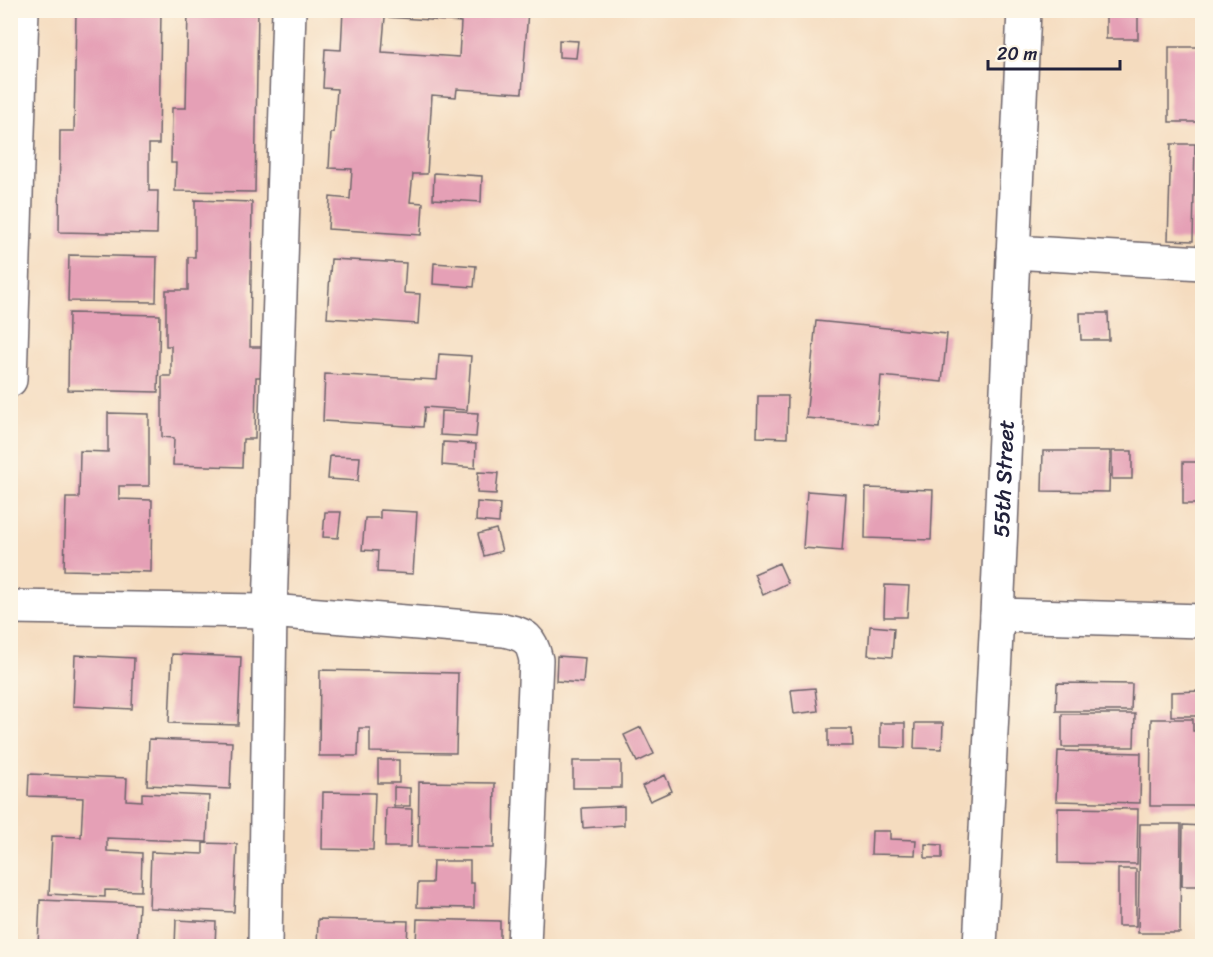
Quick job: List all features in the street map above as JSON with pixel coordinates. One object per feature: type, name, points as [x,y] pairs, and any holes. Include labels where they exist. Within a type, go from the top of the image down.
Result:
[{"type":"street","points":[[10,380],[22,10]]},
{"type":"street","points":[[265,946],[270,611],[289,10]]},
{"type":"street","name":"55th Street","points":[[980,946],[1024,10]]},
{"type":"street","points":[[1013,252],[1203,263]]},
{"type":"street","points":[[10,607],[270,611],[504,630],[519,634],[532,645],[536,660],[524,946]]},
{"type":"street","points":[[997,615],[1203,621]]},
{"type":"building","points":[[76,10],[161,10],[159,144],[149,144],[149,191],[158,191],[157,234],[59,232],[60,131],[74,131]]},
{"type":"building","points":[[188,10],[258,10],[255,192],[175,191],[176,163],[171,163],[172,108],[186,108]]},
{"type":"building","points":[[343,10],[528,10],[522,93],[457,89],[456,97],[432,95],[427,174],[413,174],[410,202],[423,203],[421,235],[328,229],[330,197],[350,199],[352,169],[329,168],[337,89],[323,88],[325,49],[341,50]],"holes":[[[385,17],[461,22],[459,57],[382,52]]]},
{"type":"building","points":[[1106,10],[1138,10],[1138,39],[1106,39]]},
{"type":"building","points":[[559,40],[578,41],[576,58],[559,57]]},
{"type":"building","points":[[1169,47],[1202,47],[1202,122],[1169,122]]},
{"type":"building","points":[[1171,144],[1195,144],[1193,241],[1168,240]]},
{"type":"building","points":[[434,173],[482,176],[481,202],[433,199]]},
{"type":"building","points":[[1201,196],[1202,241],[1199,241]]},
{"type":"building","points":[[195,200],[252,202],[250,347],[263,347],[262,377],[256,377],[255,439],[243,439],[242,467],[173,465],[174,438],[162,437],[162,376],[171,376],[171,346],[166,346],[166,290],[188,290],[188,257],[195,257]]},
{"type":"building","points":[[69,255],[157,257],[156,302],[68,301]]},
{"type":"building","points":[[331,259],[406,263],[404,293],[420,294],[418,324],[327,318]]},
{"type":"building","points":[[434,263],[476,266],[474,287],[433,284]]},
{"type":"building","points":[[69,313],[160,315],[158,392],[68,390]]},
{"type":"building","points":[[1080,313],[1108,313],[1109,340],[1081,340]]},
{"type":"building","points":[[816,321],[947,334],[942,382],[881,376],[877,424],[806,418]]},
{"type":"building","points":[[439,354],[471,356],[467,410],[425,407],[423,427],[323,421],[325,374],[437,380]]},
{"type":"building","points":[[758,396],[788,396],[787,438],[757,437]]},
{"type":"building","points":[[441,411],[478,413],[476,437],[440,435]]},
{"type":"building","points":[[108,413],[149,414],[149,486],[119,486],[119,499],[152,500],[151,572],[64,570],[66,498],[79,498],[80,451],[108,452]]},
{"type":"building","points":[[443,442],[476,444],[475,468],[442,465]]},
{"type":"building","points":[[1043,451],[1110,451],[1109,492],[1042,491]]},
{"type":"building","points":[[1112,451],[1132,451],[1132,479],[1112,479]]},
{"type":"building","points":[[330,456],[360,457],[358,481],[328,479]]},
{"type":"building","points":[[1183,462],[1202,462],[1202,504],[1183,504]]},
{"type":"building","points":[[478,472],[498,473],[496,494],[477,493]]},
{"type":"building","points":[[866,488],[933,490],[931,540],[865,538]]},
{"type":"building","points":[[807,491],[846,494],[842,551],[803,548]]},
{"type":"building","points":[[477,502],[500,504],[499,523],[476,521]]},
{"type":"building","points":[[380,510],[417,512],[413,574],[377,572],[378,551],[362,550],[365,518],[380,518]]},
{"type":"building","points":[[325,512],[341,512],[338,538],[323,537]]},
{"type":"building","points":[[496,529],[502,551],[484,556],[478,534]]},
{"type":"building","points":[[779,563],[788,583],[763,595],[754,574]]},
{"type":"building","points":[[885,585],[909,586],[907,617],[884,617]]},
{"type":"building","points":[[870,626],[894,628],[892,657],[868,655]]},
{"type":"building","points":[[172,654],[241,657],[238,725],[169,723]]},
{"type":"building","points":[[75,655],[134,658],[132,709],[73,706]]},
{"type":"building","points":[[557,656],[585,658],[583,683],[556,681]]},
{"type":"building","points":[[320,670],[458,673],[456,753],[370,752],[370,728],[359,728],[358,756],[319,756]]},
{"type":"building","points":[[1057,683],[1132,684],[1131,711],[1056,711]]},
{"type":"building","points":[[815,688],[818,711],[794,714],[791,690]]},
{"type":"building","points":[[1202,691],[1202,728],[1197,728],[1197,716],[1171,716],[1171,692]]},
{"type":"building","points":[[1062,714],[1135,714],[1134,747],[1062,747]]},
{"type":"building","points":[[1151,719],[1193,719],[1193,731],[1202,731],[1202,806],[1150,806]]},
{"type":"building","points":[[880,723],[905,723],[905,748],[880,747]]},
{"type":"building","points":[[915,723],[943,723],[942,749],[914,748]]},
{"type":"building","points":[[641,727],[654,754],[637,762],[624,735]]},
{"type":"building","points":[[828,729],[852,729],[853,746],[828,746]]},
{"type":"building","points":[[149,739],[232,742],[230,789],[147,785]]},
{"type":"building","points":[[1058,751],[1141,753],[1140,803],[1056,801]]},
{"type":"building","points":[[378,760],[399,760],[399,783],[378,783]]},
{"type":"building","points":[[573,761],[621,761],[621,788],[573,788]]},
{"type":"building","points":[[29,774],[127,778],[126,800],[142,801],[142,793],[209,796],[207,842],[107,838],[107,851],[142,853],[141,891],[105,890],[105,897],[49,894],[52,836],[81,837],[83,798],[28,796]]},
{"type":"building","points":[[665,775],[672,791],[650,801],[642,786]]},
{"type":"building","points":[[419,782],[495,783],[494,848],[418,847]]},
{"type":"building","points":[[394,787],[410,788],[410,806],[394,806]]},
{"type":"building","points":[[323,792],[375,793],[373,850],[322,849]]},
{"type":"building","points":[[624,806],[624,825],[583,828],[582,808]]},
{"type":"building","points":[[386,808],[412,809],[411,847],[385,847]]},
{"type":"building","points":[[1058,808],[1138,809],[1137,864],[1058,863]]},
{"type":"building","points":[[1140,824],[1181,824],[1180,933],[1138,933]]},
{"type":"building","points":[[1183,825],[1202,826],[1202,886],[1182,886]]},
{"type":"building","points":[[872,831],[890,831],[890,839],[916,840],[915,855],[871,854]]},
{"type":"building","points":[[203,843],[237,844],[234,912],[149,908],[151,852],[203,854]]},
{"type":"building","points":[[925,844],[942,845],[942,858],[925,858]]},
{"type":"building","points":[[433,861],[470,861],[470,883],[474,883],[474,908],[417,907],[418,883],[432,883]]},
{"type":"building","points":[[1118,869],[1136,869],[1136,926],[1118,926]]},
{"type":"building","points":[[40,900],[139,904],[137,946],[38,946]]},
{"type":"building","points":[[318,919],[408,921],[407,946],[317,946]]},
{"type":"building","points":[[417,919],[500,921],[500,946],[416,946]]},
{"type":"building","points":[[176,920],[216,922],[215,946],[175,946]]}]
